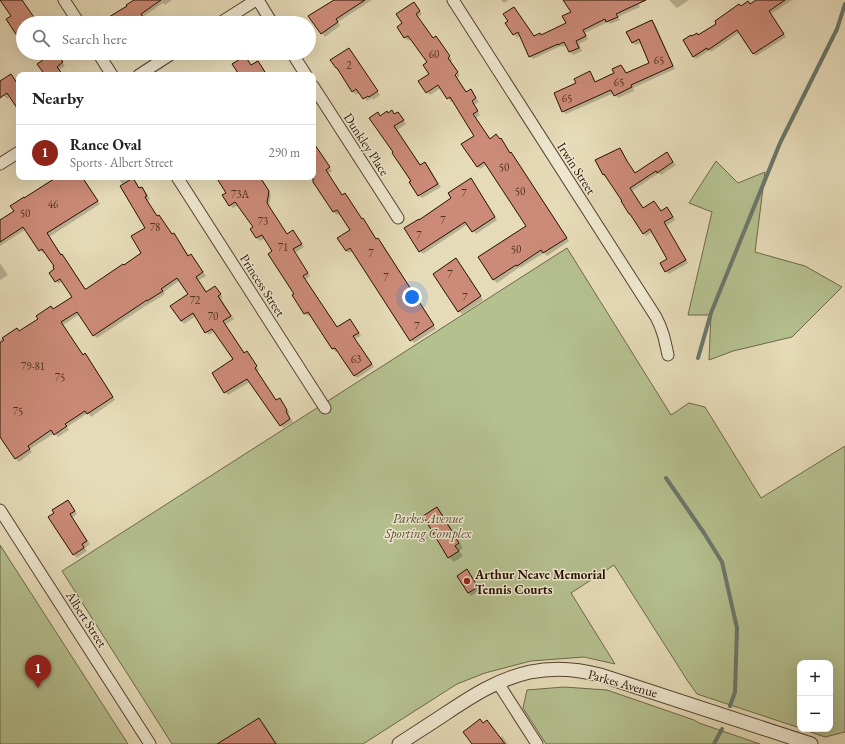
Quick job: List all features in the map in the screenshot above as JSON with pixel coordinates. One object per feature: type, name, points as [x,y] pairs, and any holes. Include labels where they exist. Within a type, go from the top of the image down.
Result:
[{"type":"street","points":[[64,0],[74,16]]},
{"type":"street","points":[[231,16],[257,0],[267,16]]},
{"type":"street","name":"Irwin Street","points":[[453,0],[656,317],[661,326],[668,355]]},
{"type":"street","points":[[102,60],[110,72]]},
{"type":"street","points":[[144,72],[162,60]]},
{"type":"street","points":[[296,60],[304,72]]},
{"type":"street","name":"Dunkley Place","points":[[316,91],[398,218]]},
{"type":"street","points":[[0,164],[16,154]]},
{"type":"street","name":"Princess Street","points":[[179,180],[325,408]]},
{"type":"street","name":"Albert Street","points":[[0,510],[150,744]]},
{"type":"street","name":"Parkes Avenue","points":[[399,744],[467,699],[498,683],[529,672],[561,669],[589,672],[625,682],[811,744]]},
{"type":"street","points":[[498,683],[537,744]]},
{"type":"green space","points":[[716,161],[738,183],[765,172],[755,252],[805,266],[842,287],[792,337],[733,351],[709,360],[711,315],[688,315],[712,212],[689,203]]},
{"type":"green space","name":"Parkes Avenue Sporting Complex","points":[[567,248],[671,415],[689,403],[705,407],[761,498],[845,446],[845,732],[825,737],[811,732],[833,732],[833,660],[797,660],[797,727],[697,694],[614,565],[571,593],[615,664],[584,657],[531,661],[485,673],[457,684],[363,744],[172,744],[62,571]]},
{"type":"green space","points":[[0,545],[128,744],[0,744]]},
{"type":"green space","points":[[564,687],[607,690],[760,744],[546,744],[523,708],[527,690]]},
{"type":"building","points":[[0,0],[22,0],[33,16],[16,16],[16,34],[6,19],[11,16]]},
{"type":"building","points":[[134,0],[161,0],[141,14],[142,16],[111,16],[127,6],[126,5]]},
{"type":"building","points":[[334,0],[365,0],[336,19],[338,22],[321,34],[316,27],[316,16],[308,16]]},
{"type":"building","points":[[563,0],[646,0],[616,14],[618,17],[606,22],[605,19],[583,30],[586,36],[576,41],[579,48],[569,52],[564,42],[529,57],[518,32],[513,35],[505,23],[508,21],[503,14],[514,7],[534,36],[540,33],[541,35],[566,23],[562,16],[571,12]]},
{"type":"building","points":[[756,0],[785,0],[769,11],[784,34],[753,54],[737,30],[708,50],[707,48],[693,57],[683,40],[697,33],[698,35],[716,24],[715,21],[739,4],[741,6],[748,1],[750,4]]},
{"type":"building","points":[[414,2],[420,11],[416,14],[433,38],[436,36],[450,56],[448,58],[458,72],[455,75],[466,92],[471,89],[476,98],[472,101],[478,111],[473,114],[490,139],[496,134],[500,139],[501,138],[567,238],[543,253],[541,250],[493,280],[478,257],[526,226],[484,162],[477,167],[461,144],[474,136],[450,97],[447,99],[438,85],[426,93],[418,81],[429,74],[423,65],[427,62],[408,36],[404,38],[397,27],[402,23],[396,14]]},
{"type":"building","points":[[652,20],[673,66],[631,85],[632,87],[614,96],[611,90],[562,112],[554,93],[576,83],[574,79],[590,71],[595,82],[614,73],[612,69],[621,65],[626,73],[649,63],[639,39],[632,43],[626,32]]},
{"type":"building","points":[[349,48],[378,91],[369,97],[368,96],[363,99],[356,89],[352,92],[337,68],[330,60]]},
{"type":"building","points":[[43,60],[61,60],[63,62],[57,67],[61,72],[43,72],[37,64]]},
{"type":"building","points":[[238,60],[248,60],[251,65],[258,61],[265,72],[237,72],[232,64]]},
{"type":"building","points":[[11,74],[16,82],[16,106],[7,93],[0,98],[0,81]]},
{"type":"building","points":[[392,110],[394,114],[398,112],[404,120],[394,126],[420,165],[425,162],[438,184],[418,196],[409,182],[411,181],[392,153],[393,152],[369,118],[378,112],[380,116],[387,111],[388,113]]},
{"type":"building","points":[[316,146],[330,167],[326,170],[342,195],[345,193],[376,239],[378,238],[434,325],[410,341],[350,248],[346,251],[337,238],[350,230],[337,210],[333,212],[313,180],[316,180]]},
{"type":"building","points":[[620,148],[635,173],[667,152],[673,162],[630,188],[643,208],[654,201],[661,211],[667,207],[673,217],[664,222],[686,260],[665,272],[660,263],[667,259],[650,229],[643,234],[604,174],[603,175],[595,160]]},
{"type":"building","points":[[471,178],[495,217],[472,232],[465,222],[419,252],[404,228],[419,220],[451,198],[448,193]]},
{"type":"building","points":[[52,180],[84,180],[98,201],[47,233],[86,289],[141,253],[131,236],[145,228],[120,186],[130,180],[134,180],[139,188],[142,187],[147,196],[145,197],[157,216],[159,215],[172,234],[174,233],[188,256],[191,254],[203,272],[196,277],[206,292],[215,286],[221,294],[218,296],[231,316],[223,321],[244,353],[247,351],[257,366],[255,368],[276,400],[280,398],[290,419],[280,426],[247,379],[224,393],[212,373],[233,359],[212,329],[205,333],[193,313],[181,321],[170,306],[188,294],[177,278],[161,289],[163,291],[93,336],[77,312],[61,322],[83,355],[85,353],[113,397],[87,414],[85,411],[65,424],[67,426],[54,435],[51,430],[28,446],[30,449],[15,459],[0,437],[0,343],[4,340],[2,338],[17,328],[19,331],[38,319],[36,316],[51,306],[53,309],[72,297],[60,279],[55,282],[49,273],[54,269],[54,266],[42,249],[39,251],[23,227],[0,242],[0,220],[14,211],[10,206]]},
{"type":"building","points":[[218,180],[262,180],[269,191],[267,203],[287,234],[293,230],[302,244],[293,249],[308,273],[303,276],[337,327],[350,319],[359,333],[353,336],[372,364],[354,376],[335,348],[332,349],[308,312],[304,314],[292,295],[294,294],[268,254],[272,251],[262,235],[256,238],[250,229],[253,227],[235,202],[229,206],[222,195],[226,193]]},
{"type":"building","points":[[456,258],[481,296],[458,312],[433,274]]},
{"type":"building","points":[[68,500],[75,511],[70,514],[87,541],[82,544],[84,548],[73,555],[48,517],[54,513],[52,510]]},
{"type":"building","points":[[437,507],[459,543],[455,546],[459,551],[448,558],[423,516]]},
{"type":"building","name":"Arthur Neave Memorial Tennis Courts","points":[[467,569],[478,587],[468,593],[457,576]]},
{"type":"building","points":[[259,718],[276,744],[217,744]]},
{"type":"building","points":[[480,719],[483,723],[487,720],[505,744],[472,744],[463,732]]},
{"type":"waterway","points":[[698,358],[711,313],[780,143],[837,29],[845,4]]},
{"type":"waterway","points":[[666,478],[722,562],[737,628],[735,692],[730,706]]},
{"type":"waterway","points":[[714,744],[722,729]]},
{"type":"place","name":"Arthur Neave Memorial Tennis Courts","points":[[467,581]]},
{"type":"place","name":"Rance Oval","points":[[38,688]]}]
